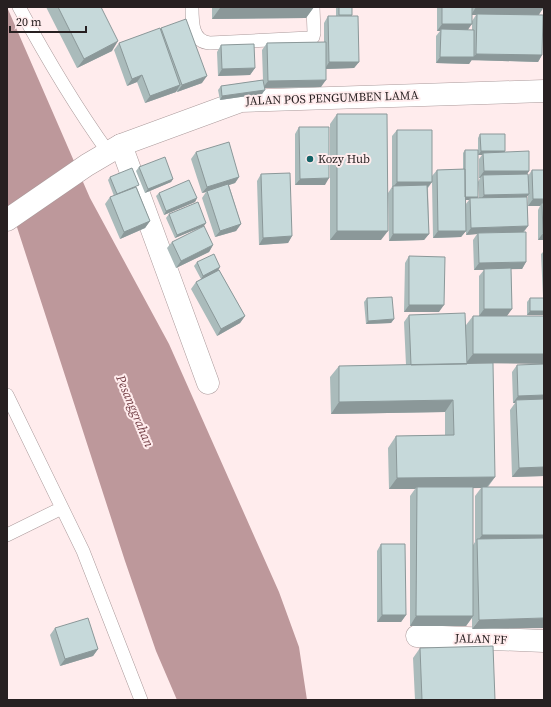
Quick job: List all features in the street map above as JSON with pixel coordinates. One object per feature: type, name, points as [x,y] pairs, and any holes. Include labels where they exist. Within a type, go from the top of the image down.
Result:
[{"type":"street","name":"JALAN POS PENGUMBEN LAMA","points":[[7,220],[87,165],[115,149],[241,101],[544,91]]},
{"type":"street","points":[[115,149],[208,382]]},
{"type":"street","name":"JALAN FF","points":[[417,636],[544,642]]},
{"type":"lane","points":[[19,7],[52,68],[88,125],[115,149]]},
{"type":"lane","points":[[192,7],[194,34],[200,41],[210,43],[313,37],[313,7]]},
{"type":"lane","points":[[7,395],[83,551],[141,700]]},
{"type":"lane","points":[[7,535],[62,508]]},
{"type":"water","name":"Pesanggrahan","points":[[7,7],[90,198],[169,344],[279,592],[299,647],[307,700],[177,700],[156,651],[125,561],[15,221],[7,207]]},
{"type":"building","points":[[58,7],[101,7],[118,41],[84,59]]},
{"type":"building","points":[[220,7],[263,7],[220,8]]},
{"type":"building","points":[[339,7],[352,7],[352,15],[339,15]]},
{"type":"building","points":[[442,7],[472,7],[472,24],[442,24]]},
{"type":"building","points":[[477,14],[543,15],[542,55],[476,54]]},
{"type":"building","points":[[328,16],[358,16],[359,62],[329,62]]},
{"type":"building","points":[[186,19],[207,76],[182,85],[161,28]]},
{"type":"building","points":[[160,28],[180,85],[150,96],[142,75],[132,79],[119,43]]},
{"type":"building","points":[[441,29],[474,30],[474,57],[440,57]]},
{"type":"building","points":[[326,42],[326,80],[268,81],[267,43]]},
{"type":"building","points":[[254,44],[255,68],[222,69],[221,45]]},
{"type":"building","points":[[263,80],[265,90],[222,96],[221,86]]},
{"type":"building","points":[[337,114],[387,114],[388,231],[337,231]]},
{"type":"building","name":"Kozy Hub","points":[[299,127],[329,127],[329,178],[300,179]]},
{"type":"building","points":[[397,130],[432,130],[432,182],[397,182]]},
{"type":"building","points":[[480,134],[505,134],[505,151],[481,151]]},
{"type":"building","points":[[229,142],[239,177],[207,187],[196,152]]},
{"type":"building","points":[[465,150],[478,150],[478,197],[465,197]]},
{"type":"building","points":[[529,151],[529,171],[484,171],[483,153]]},
{"type":"building","points":[[165,157],[173,179],[148,189],[139,167]]},
{"type":"building","points":[[132,168],[139,185],[117,194],[110,177]]},
{"type":"building","points":[[465,169],[466,231],[438,231],[437,170]]},
{"type":"building","points":[[532,170],[544,170],[544,199],[533,199]]},
{"type":"building","points":[[290,173],[292,236],[263,238],[261,174]]},
{"type":"building","points":[[528,174],[529,194],[484,195],[483,175]]},
{"type":"building","points":[[189,180],[197,198],[166,211],[159,193]]},
{"type":"building","points":[[228,184],[241,224],[220,231],[207,191]]},
{"type":"building","points":[[427,185],[429,234],[393,234],[393,186]]},
{"type":"building","points":[[136,187],[150,221],[124,232],[110,197]]},
{"type":"building","points":[[527,197],[528,226],[471,228],[470,198]]},
{"type":"building","points":[[198,202],[206,223],[177,235],[169,214]]},
{"type":"building","points":[[542,203],[544,203],[544,233],[543,233]]},
{"type":"building","points":[[204,226],[213,245],[181,261],[172,242]]},
{"type":"building","points":[[526,232],[526,262],[479,263],[478,233]]},
{"type":"building","points":[[214,254],[220,267],[203,276],[197,262]]},
{"type":"building","points":[[409,256],[445,257],[444,305],[409,305]]},
{"type":"building","points":[[511,268],[512,309],[484,309],[484,269]]},
{"type":"building","points":[[219,270],[245,316],[221,329],[196,282]]},
{"type":"building","points":[[392,297],[394,319],[368,321],[367,298]]},
{"type":"building","points":[[530,298],[544,298],[544,311],[530,311]]},
{"type":"building","points":[[465,313],[467,364],[411,365],[409,315]]},
{"type":"building","points":[[473,316],[544,316],[544,354],[473,354]]},
{"type":"building","points":[[493,363],[495,477],[397,478],[396,436],[454,435],[453,400],[339,402],[339,366]]},
{"type":"building","points":[[544,364],[544,395],[518,396],[517,365]]},
{"type":"building","points":[[544,399],[544,467],[519,468],[516,400]]},
{"type":"building","points":[[417,487],[473,487],[473,616],[416,616]]},
{"type":"building","points":[[482,487],[544,487],[544,535],[482,535]]},
{"type":"building","points":[[544,538],[544,618],[479,620],[477,539]]},
{"type":"building","points":[[381,544],[405,544],[406,615],[382,615]]},
{"type":"building","points":[[88,618],[98,649],[65,659],[55,628]]},
{"type":"building","points":[[493,646],[495,700],[422,700],[420,648]]},
{"type":"place","name":"Kozy Hub","points":[[310,159]]}]
